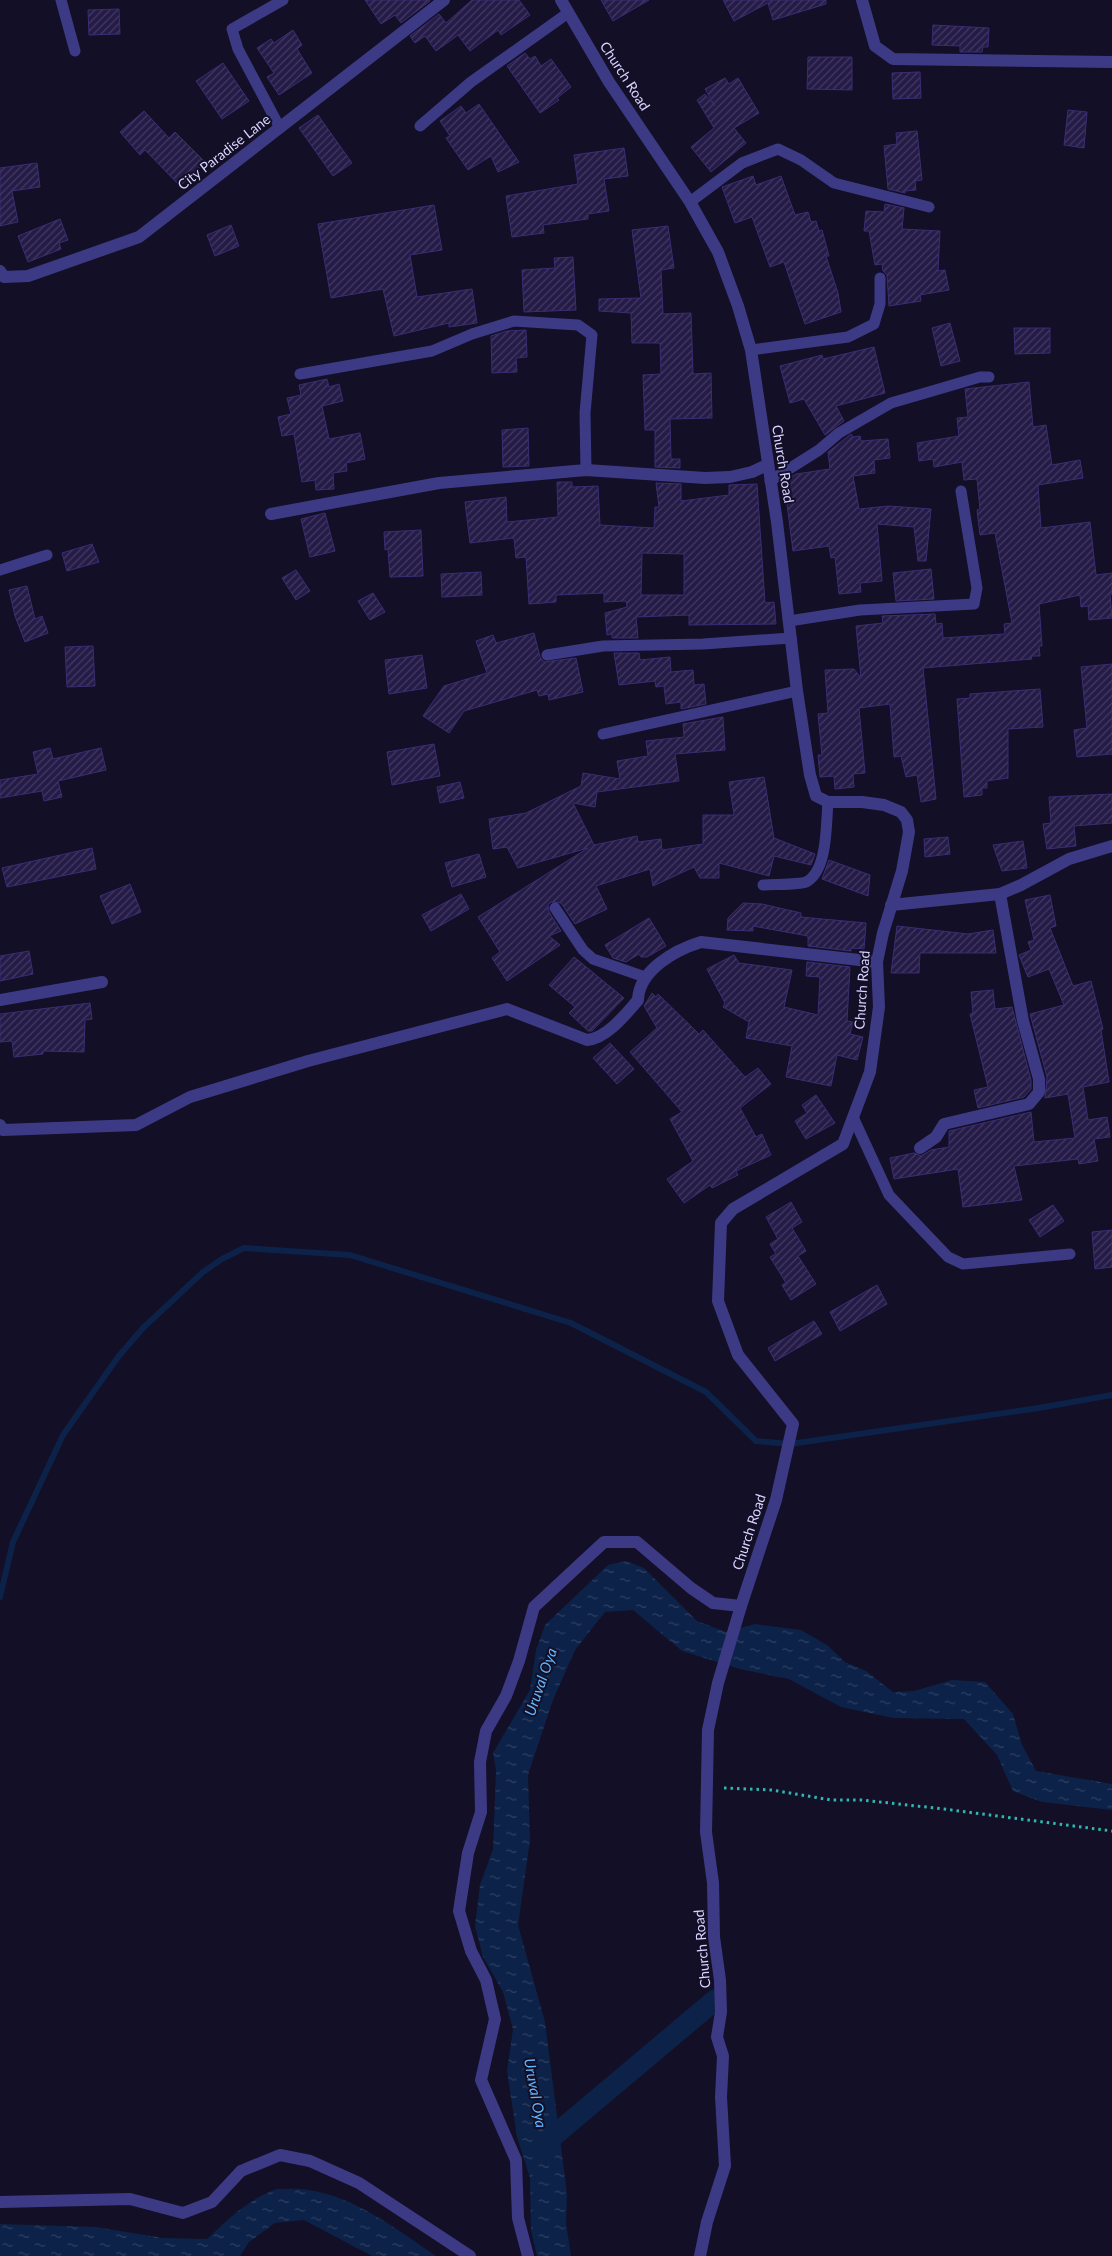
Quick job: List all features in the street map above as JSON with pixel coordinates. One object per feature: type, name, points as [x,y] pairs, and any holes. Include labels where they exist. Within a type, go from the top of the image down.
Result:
[{"type":"street","name":"City Paradise Lane","points":[[0,271],[4,277],[28,276],[139,237],[444,0]]},
{"type":"street","name":"Church Road","points":[[561,0],[609,82],[690,202],[718,252],[738,306],[751,350],[767,465],[778,522],[797,691],[816,796],[828,802],[840,804],[862,802],[884,805],[900,812],[906,820],[910,832],[902,872],[877,962],[878,1007],[870,1072],[843,1144],[734,1209],[721,1222],[718,1301],[738,1355],[793,1424],[776,1500],[718,1683],[708,1730],[706,1832],[713,1883],[714,1937],[720,1980],[721,2012],[717,2037],[723,2056],[721,2097],[725,2166],[707,2222],[700,2256]]},
{"type":"street","points":[[862,0],[875,46],[893,59],[1112,62]]},
{"type":"street","points":[[271,514],[439,483],[586,470],[705,478],[730,477],[752,472],[767,465]]},
{"type":"street","points":[[892,905],[1000,894],[1022,885],[1069,860],[1112,846]]},
{"type":"street","points":[[920,1148],[936,1137],[944,1124],[1029,1104],[1039,1092],[1039,1078],[1023,1022],[1000,894]]},
{"type":"street","points":[[0,1125],[4,1130],[136,1125],[190,1097],[308,1061],[507,1009],[587,1040],[594,1039],[618,1022],[638,1000],[638,992],[645,977],[680,949],[701,942],[877,962]]},
{"type":"street","points":[[0,1000],[102,982]]},
{"type":"street","points":[[528,2256],[518,2218],[516,2160],[481,2080],[495,2019],[486,1980],[470,1951],[459,1911],[468,1853],[481,1812],[480,1762],[486,1731],[506,1696],[519,1661],[534,1607],[604,1542],[637,1542],[690,1588],[713,1603],[741,1606]]},
{"type":"street","points":[[0,2202],[130,2199],[183,2213],[212,2202],[240,2171],[280,2156],[310,2160],[359,2183],[470,2256]]},
{"type":"lane","points":[[60,0],[75,51]]},
{"type":"lane","points":[[280,128],[238,49],[232,29],[283,0]]},
{"type":"lane","points":[[420,126],[470,82],[568,13]]},
{"type":"lane","points":[[690,202],[742,164],[778,150],[801,160],[834,183],[929,207]]},
{"type":"lane","points":[[751,350],[848,337],[874,324],[880,304],[880,278]]},
{"type":"lane","points":[[300,374],[432,351],[472,334],[514,321],[578,325],[592,335],[585,413],[586,470]]},
{"type":"lane","points":[[770,480],[819,450],[840,433],[890,403],[980,377],[989,377]]},
{"type":"lane","points":[[789,621],[860,610],[974,604],[976,588],[961,491]]},
{"type":"lane","points":[[0,570],[47,554]]},
{"type":"lane","points":[[547,655],[602,646],[703,644],[791,638]]},
{"type":"lane","points":[[603,734],[797,691]]},
{"type":"lane","points":[[764,885],[806,882],[818,871],[825,842],[828,802]]},
{"type":"lane","points":[[555,908],[583,950],[593,958],[645,977]]},
{"type":"lane","points":[[853,1117],[889,1195],[948,1257],[962,1264],[1070,1254]]},
{"type":"path","points":[[706,1786],[740,1790],[772,1790],[831,1800],[862,1800],[944,1808],[1112,1831]]},
{"type":"water","name":"Uruval Oya","points":[[626,1561],[644,1568],[697,1621],[726,1632],[755,1624],[801,1630],[827,1645],[845,1662],[866,1671],[893,1692],[914,1691],[952,1680],[985,1682],[1013,1714],[1022,1745],[1036,1771],[1112,1784],[1112,1810],[1042,1802],[1013,1791],[997,1755],[964,1719],[893,1718],[841,1707],[789,1679],[740,1669],[682,1651],[633,1610],[605,1612],[575,1650],[553,1700],[528,1775],[530,1840],[518,1925],[545,2022],[567,2194],[566,2223],[571,2256],[537,2256],[531,2231],[530,2178],[517,2137],[507,2071],[513,2029],[503,1992],[483,1957],[475,1926],[480,1885],[493,1849],[496,1770],[493,1753],[530,1690],[536,1650],[545,1625],[608,1565]]},
{"type":"water","points":[[277,2189],[304,2189],[342,2199],[375,2216],[436,2256],[372,2256],[304,2220],[275,2223],[249,2242],[240,2256],[0,2256],[0,2224],[96,2227],[163,2238],[207,2239],[248,2204]]},
{"type":"building","points":[[365,0],[430,1],[401,23],[395,15],[381,24]]},
{"type":"building","points":[[472,0],[519,0],[530,15],[501,35],[498,30],[470,51],[458,35],[436,51],[425,36],[415,43],[410,36],[439,14],[446,23]]},
{"type":"building","points":[[601,0],[649,0],[613,21]]},
{"type":"building","points":[[723,0],[826,0],[826,4],[773,20],[768,3],[734,21]]},
{"type":"building","points":[[119,9],[120,34],[89,35],[88,10]]},
{"type":"building","points":[[933,25],[989,28],[988,47],[983,47],[982,52],[960,52],[960,46],[932,45]]},
{"type":"building","points":[[293,30],[302,45],[297,49],[312,73],[279,95],[267,77],[274,73],[257,48],[271,39],[274,43]]},
{"type":"building","points":[[525,53],[530,59],[535,56],[541,66],[551,59],[571,87],[557,98],[559,100],[540,113],[507,66]]},
{"type":"building","points":[[808,57],[852,57],[852,90],[807,89]]},
{"type":"building","points":[[223,63],[249,101],[222,119],[196,81]]},
{"type":"building","points":[[920,72],[921,98],[893,99],[892,73]]},
{"type":"building","points":[[725,78],[729,84],[738,78],[759,113],[734,128],[746,143],[711,172],[691,147],[714,128],[697,100],[705,94],[715,106],[705,89]]},
{"type":"building","points":[[479,104],[519,162],[498,172],[491,156],[468,170],[446,138],[450,136],[440,121],[461,106],[466,113]]},
{"type":"building","points":[[1068,110],[1087,112],[1084,148],[1064,145]]},
{"type":"building","points":[[144,111],[169,138],[175,132],[205,162],[180,186],[145,150],[140,155],[120,132]]},
{"type":"building","points":[[318,115],[352,163],[333,176],[299,128]]},
{"type":"building","points":[[917,131],[922,180],[915,181],[916,190],[905,191],[905,193],[888,189],[884,146],[897,144],[896,133]]},
{"type":"building","points":[[624,148],[628,176],[604,179],[609,211],[588,214],[588,219],[543,225],[544,233],[512,237],[506,196],[578,184],[574,155]]},
{"type":"building","points":[[37,163],[40,187],[12,191],[18,222],[0,226],[0,168]]},
{"type":"building","points":[[753,176],[756,185],[781,176],[795,215],[808,212],[811,222],[816,221],[819,231],[822,230],[829,256],[826,256],[838,293],[841,312],[805,324],[784,262],[770,267],[752,217],[735,223],[722,187]]},
{"type":"building","points":[[885,204],[904,208],[902,229],[940,231],[938,271],[945,270],[949,290],[920,295],[921,301],[889,306],[887,275],[883,271],[882,264],[875,265],[869,231],[864,231],[866,211],[884,212]]},
{"type":"building","points":[[434,205],[442,250],[410,255],[417,297],[472,289],[477,323],[449,327],[449,323],[394,336],[383,289],[331,298],[318,224]]},
{"type":"building","points":[[60,219],[68,240],[59,243],[61,249],[28,262],[18,236]]},
{"type":"building","points":[[231,225],[239,246],[215,256],[207,235]]},
{"type":"building","points":[[668,226],[674,268],[661,270],[663,314],[691,313],[693,374],[711,373],[712,418],[670,419],[671,459],[680,459],[680,468],[655,467],[655,430],[645,430],[643,375],[661,374],[660,343],[632,343],[631,313],[599,311],[599,299],[641,298],[632,230]]},
{"type":"building","points":[[573,257],[576,310],[524,312],[522,270],[555,268],[554,258]]},
{"type":"building","points":[[950,323],[960,361],[941,366],[932,328]]},
{"type":"building","points":[[1014,328],[1050,328],[1050,353],[1015,354]]},
{"type":"building","points":[[526,330],[527,357],[516,358],[517,372],[492,373],[491,336],[507,331]]},
{"type":"building","points":[[874,347],[885,393],[836,406],[844,421],[825,435],[804,399],[790,403],[780,366],[822,355],[823,359]]},
{"type":"building","points":[[327,379],[329,387],[339,384],[343,401],[322,406],[329,439],[360,433],[365,459],[346,463],[347,471],[333,473],[334,489],[316,490],[315,480],[302,482],[294,434],[282,436],[278,417],[291,414],[287,398],[301,395],[299,385]]},
{"type":"building","points":[[1029,382],[1033,427],[1046,425],[1052,465],[1080,460],[1083,478],[1038,485],[1041,528],[1090,522],[1096,575],[1112,573],[1112,594],[1110,594],[1112,618],[1089,620],[1088,606],[1081,607],[1080,595],[1039,604],[1042,646],[1039,646],[1040,656],[1031,656],[1032,659],[923,668],[936,799],[921,802],[917,775],[906,777],[901,756],[894,757],[890,704],[859,708],[865,773],[853,774],[854,787],[835,789],[834,776],[820,777],[818,755],[822,755],[818,714],[828,713],[825,670],[854,669],[861,678],[856,626],[883,623],[882,616],[935,614],[936,624],[942,623],[943,638],[1005,634],[1004,624],[1012,623],[995,533],[980,535],[977,510],[980,509],[977,479],[964,480],[962,462],[934,467],[933,459],[919,461],[917,443],[959,436],[957,418],[968,417],[965,389]]},
{"type":"building","points":[[528,428],[529,466],[503,467],[502,430]]},
{"type":"building","points":[[851,434],[853,437],[860,436],[861,441],[888,439],[890,458],[874,460],[875,473],[853,476],[859,509],[889,506],[931,509],[926,561],[918,561],[914,527],[877,524],[882,581],[860,583],[861,592],[839,594],[835,557],[831,558],[829,546],[793,551],[784,481],[796,474],[830,469],[828,452]]},
{"type":"building","points":[[557,482],[572,482],[572,487],[598,486],[600,525],[654,528],[655,507],[659,507],[656,483],[681,484],[681,501],[729,495],[729,485],[757,484],[765,603],[774,602],[776,624],[689,625],[689,615],[636,617],[638,638],[612,638],[612,634],[607,635],[605,613],[627,607],[626,601],[604,602],[604,593],[556,595],[556,602],[529,604],[526,557],[516,558],[514,538],[470,543],[465,502],[506,497],[507,522],[558,517]],"holes":[[[642,553],[684,554],[684,595],[641,595]]]},
{"type":"building","points":[[325,513],[335,551],[310,557],[301,519]]},
{"type":"building","points":[[421,530],[423,576],[390,577],[388,549],[385,550],[384,532]]},
{"type":"building","points":[[92,544],[99,562],[67,571],[62,553]]},
{"type":"building","points":[[931,569],[934,599],[896,601],[893,573]]},
{"type":"building","points":[[296,570],[310,591],[296,600],[282,578]]},
{"type":"building","points":[[481,572],[482,595],[442,597],[441,574]]},
{"type":"building","points":[[27,586],[35,619],[42,616],[48,633],[25,642],[15,616],[9,590]]},
{"type":"building","points":[[373,593],[385,612],[370,620],[358,601]]},
{"type":"building","points":[[534,633],[540,657],[544,662],[576,658],[583,692],[549,700],[548,694],[539,696],[537,690],[464,711],[449,733],[423,716],[444,686],[487,673],[476,641],[493,635],[496,643]]},
{"type":"building","points":[[93,646],[95,686],[67,687],[65,647]]},
{"type":"building","points":[[614,653],[639,653],[640,660],[670,657],[671,672],[693,670],[694,685],[704,684],[706,704],[681,709],[681,702],[666,704],[664,686],[656,687],[655,681],[619,685]]},
{"type":"building","points":[[422,655],[427,688],[389,694],[385,660]]},
{"type":"building","points":[[1112,664],[1112,754],[1077,757],[1074,730],[1087,728],[1081,667]]},
{"type":"building","points":[[1040,689],[1043,727],[1008,729],[1008,778],[987,781],[987,788],[982,788],[982,795],[964,797],[957,699],[970,698],[970,694]]},
{"type":"building","points":[[723,717],[725,750],[675,754],[679,781],[597,792],[595,807],[573,803],[594,845],[637,836],[638,842],[661,839],[662,850],[703,844],[703,815],[734,815],[729,782],[764,777],[774,838],[815,854],[811,865],[774,856],[769,876],[719,863],[719,878],[700,878],[694,867],[653,886],[650,869],[596,886],[607,909],[575,924],[561,903],[551,902],[548,905],[549,912],[561,931],[549,936],[560,945],[507,981],[492,958],[500,952],[478,917],[588,848],[518,868],[507,847],[493,849],[489,819],[526,813],[581,786],[583,773],[620,779],[617,761],[648,756],[646,741],[684,737],[683,724]]},
{"type":"building","points":[[434,744],[440,776],[392,785],[387,752]]},
{"type":"building","points":[[50,748],[53,759],[101,748],[106,770],[58,781],[62,797],[44,801],[42,791],[0,798],[0,780],[38,774],[33,752]]},
{"type":"building","points":[[460,782],[464,798],[440,803],[437,787]]},
{"type":"building","points":[[1112,794],[1112,823],[1074,826],[1076,846],[1047,849],[1043,824],[1051,823],[1049,797]]},
{"type":"building","points":[[948,837],[950,854],[925,857],[924,839]]},
{"type":"building","points":[[1023,841],[1027,868],[1002,871],[993,845]]},
{"type":"building","points":[[92,848],[96,869],[7,887],[2,868]]},
{"type":"building","points":[[479,854],[486,877],[452,887],[445,863]]},
{"type":"building","points":[[829,860],[870,875],[868,896],[822,879]]},
{"type":"building","points":[[130,884],[141,912],[112,924],[100,896]]},
{"type":"building","points":[[461,894],[469,909],[431,931],[422,915]]},
{"type":"building","points":[[1050,895],[1056,926],[1050,928],[1073,986],[1091,981],[1103,1029],[1101,1030],[1109,1082],[1083,1087],[1088,1120],[1107,1117],[1110,1137],[1094,1139],[1098,1161],[1079,1164],[1078,1159],[1014,1166],[1022,1200],[963,1207],[958,1169],[894,1179],[890,1158],[914,1153],[921,1156],[931,1150],[949,1147],[949,1131],[1031,1112],[1034,1142],[1075,1138],[1068,1094],[1045,1098],[1047,1077],[1030,1014],[1064,1005],[1049,969],[1028,977],[1019,955],[1031,950],[1028,942],[1034,940],[1025,900]]},
{"type":"building","points":[[743,903],[762,904],[801,913],[801,917],[866,923],[864,949],[851,948],[851,951],[808,946],[808,936],[753,926],[753,931],[727,930],[728,918]]},
{"type":"building","points":[[649,918],[666,946],[647,957],[641,957],[639,954],[626,962],[613,958],[605,945]]},
{"type":"building","points":[[897,926],[968,934],[993,930],[996,953],[920,953],[919,973],[891,973]]},
{"type":"building","points":[[29,951],[33,974],[0,981],[0,956]]},
{"type":"building","points":[[734,955],[739,963],[792,970],[784,1007],[818,1015],[820,977],[806,976],[807,962],[850,967],[847,1021],[853,1022],[850,1034],[863,1037],[857,1060],[837,1055],[831,1086],[786,1077],[792,1046],[746,1038],[749,1022],[723,1007],[725,1003],[707,969]]},
{"type":"building","points":[[574,957],[624,998],[592,1031],[588,1031],[569,1013],[575,1007],[549,985]]},
{"type":"building","points":[[993,990],[995,1009],[1012,1007],[1031,1080],[1031,1089],[1024,1097],[978,1108],[974,1090],[988,1087],[970,1014],[973,1013],[971,992]]},
{"type":"building","points":[[652,993],[656,997],[658,994],[699,1034],[703,1030],[745,1077],[758,1068],[771,1084],[740,1108],[756,1137],[762,1134],[771,1155],[736,1171],[738,1175],[712,1188],[710,1185],[684,1203],[667,1179],[693,1161],[670,1119],[682,1112],[630,1052],[657,1028],[644,1006]]},
{"type":"building","points":[[90,1003],[92,1019],[85,1020],[84,1052],[43,1051],[43,1054],[14,1057],[12,1041],[0,1042],[0,1014]]},
{"type":"building","points":[[610,1043],[634,1069],[617,1084],[593,1058]]},
{"type":"building","points":[[816,1095],[835,1123],[806,1139],[795,1121],[807,1113],[802,1105]]},
{"type":"building","points":[[791,1202],[802,1222],[792,1228],[806,1251],[798,1256],[816,1284],[791,1300],[782,1285],[786,1283],[770,1257],[776,1254],[770,1244],[778,1239],[766,1217]]},
{"type":"building","points":[[1053,1205],[1064,1221],[1040,1237],[1029,1220]]},
{"type":"building","points":[[1112,1230],[1112,1267],[1095,1269],[1092,1232]]},
{"type":"building","points":[[877,1285],[887,1304],[840,1331],[830,1312]]},
{"type":"building","points":[[814,1321],[822,1334],[775,1361],[768,1348]]},
{"type":"waterway","points":[[0,1597],[13,1542],[63,1435],[118,1357],[143,1328],[203,1272],[222,1259],[244,1248],[350,1255],[571,1323],[706,1392],[756,1441],[790,1444],[1039,1408],[1112,1395]]},
{"type":"waterway","points":[[544,2144],[715,2000]]}]
